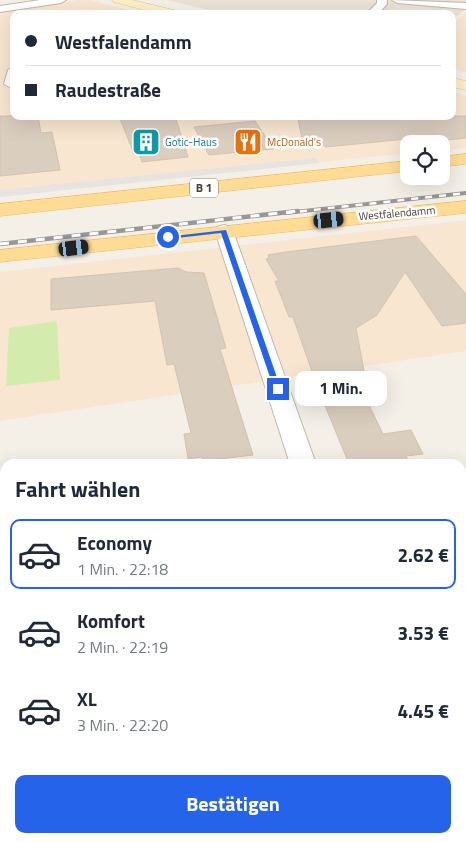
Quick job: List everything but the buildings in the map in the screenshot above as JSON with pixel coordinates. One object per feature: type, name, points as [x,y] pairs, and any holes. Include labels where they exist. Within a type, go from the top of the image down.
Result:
[{"type":"main road","points":[[450,161],[466,159]]},
{"type":"main road","name":"B 1","points":[[0,210],[400,167]]},
{"type":"main road","name":"Westfalendamm","points":[[0,256],[466,207]]},
{"type":"street","points":[[0,9],[61,0]]},
{"type":"street","points":[[118,0],[157,10]]},
{"type":"street","points":[[397,0],[466,6]]},
{"type":"street","points":[[224,231],[301,459]]},
{"type":"shaded area","points":[[90,0],[129,10],[13,10]]},
{"type":"shaded area","points":[[166,0],[466,0],[466,9],[456,17],[456,10],[209,10]]},
{"type":"shaded area","points":[[10,10],[10,120],[456,120],[456,93],[466,96],[466,148],[450,149],[450,135],[400,135],[400,154],[0,195],[0,12]]},
{"type":"shaded area","points":[[466,12],[466,72],[456,70],[456,21]]},
{"type":"shaded area","points":[[316,158],[320,163],[0,197],[0,190]]},
{"type":"shaded area","points":[[466,220],[466,351],[0,421],[0,272]]},
{"type":"green space","points":[[57,321],[60,380],[6,386],[9,328]]},
{"type":"railway","points":[[286,213],[466,193]]},
{"type":"railway","points":[[0,244],[298,211]]},
{"type":"place","name":"Gotic-Haus","points":[[146,142]]},
{"type":"place","name":"McDonald's","points":[[248,142]]},
{"type":"route","points":[[168,237],[224,231],[278,389]]}]
